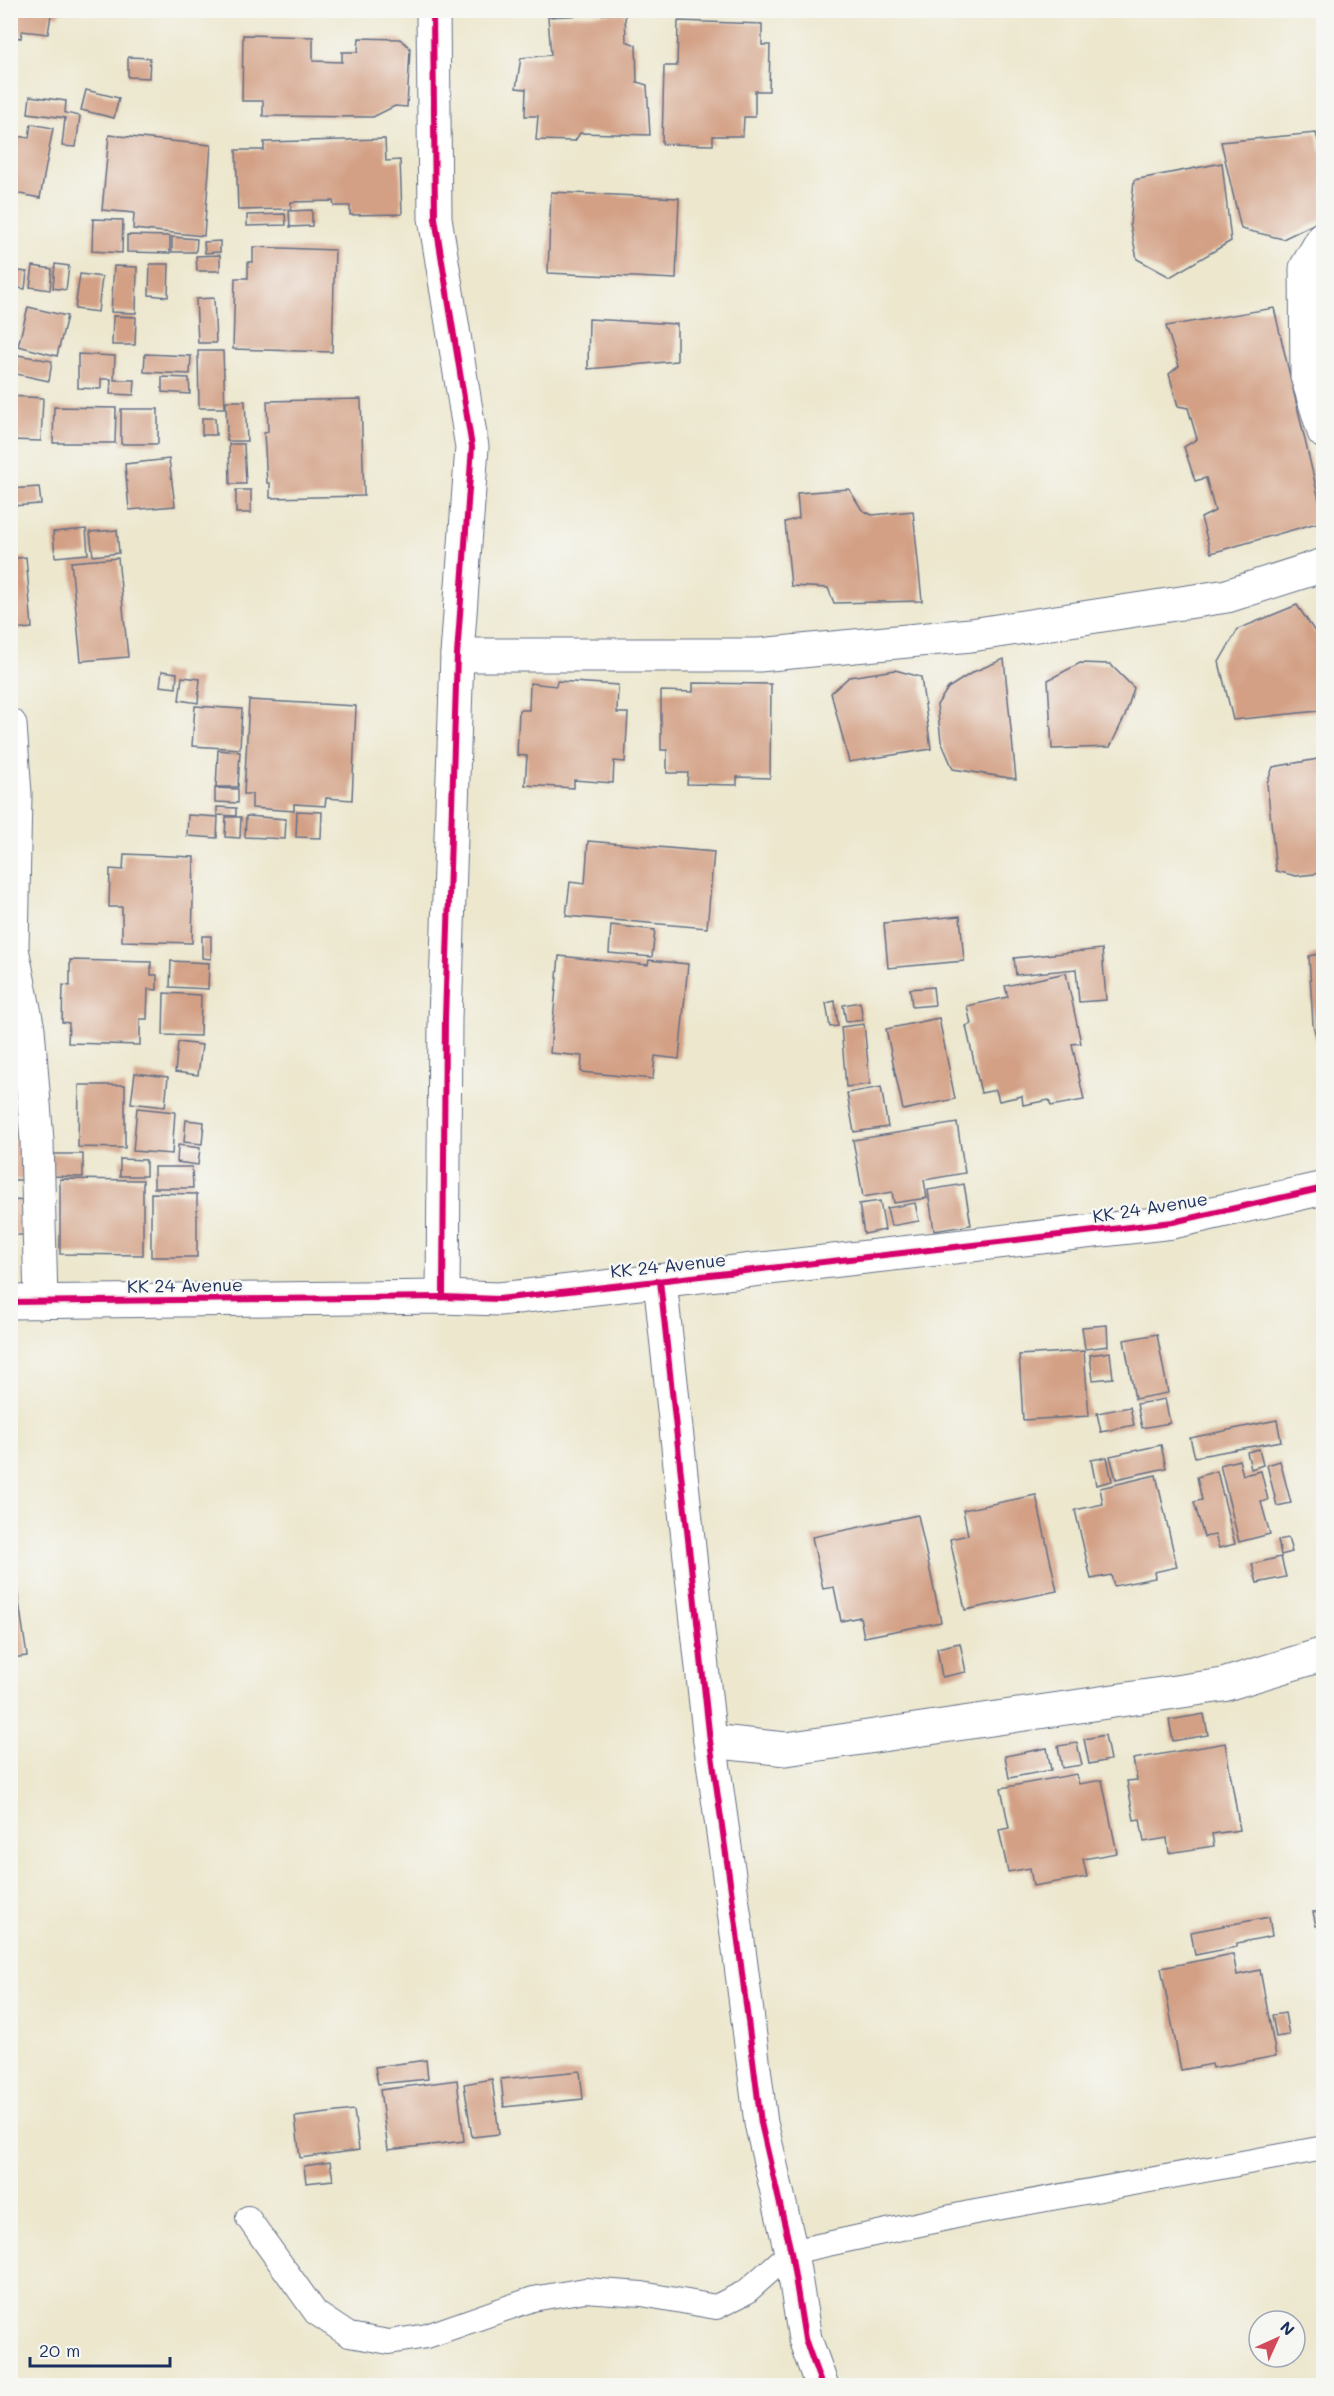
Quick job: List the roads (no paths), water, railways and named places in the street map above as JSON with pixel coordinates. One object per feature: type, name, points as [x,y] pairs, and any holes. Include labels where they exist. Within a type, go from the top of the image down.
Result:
[{"type":"street","points":[[433,10],[435,218],[472,447],[457,655],[445,1019],[443,1297]]},
{"type":"street","points":[[1323,237],[1306,268],[1307,376],[1323,432]]},
{"type":"street","points":[[457,655],[759,654],[971,635],[1227,596],[1323,565]]},
{"type":"street","points":[[10,726],[15,794],[12,949],[28,1029],[20,1071],[37,1141],[26,1302]]},
{"type":"street","name":"KK 24 Avenue","points":[[26,1302],[443,1297],[499,1299],[1173,1222],[1323,1188]]},
{"type":"street","points":[[660,1281],[710,1741],[761,2123],[791,2252],[805,2339],[822,2385]]},
{"type":"street","points":[[710,1741],[786,1749],[1223,1685],[1323,1654]]},
{"type":"lane","points":[[248,2218],[316,2313],[349,2335],[389,2342],[427,2336],[533,2299],[585,2290],[642,2294],[716,2307],[746,2292],[791,2252],[970,2213],[1323,2148]]}]
